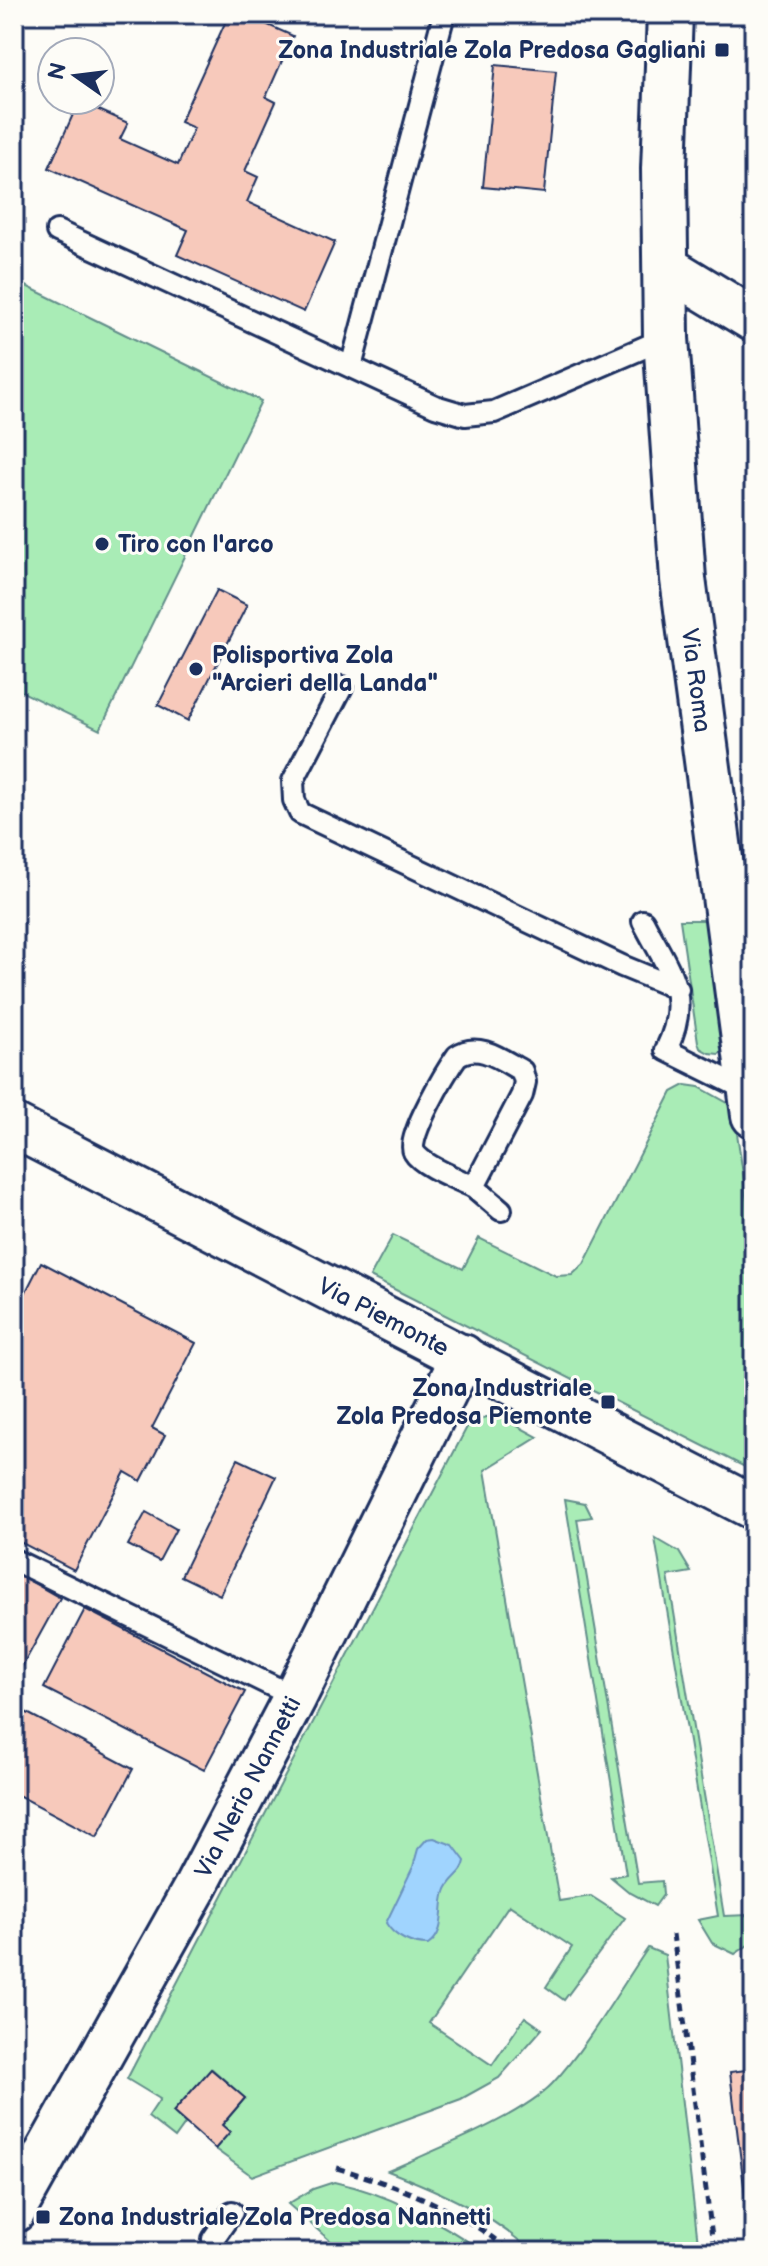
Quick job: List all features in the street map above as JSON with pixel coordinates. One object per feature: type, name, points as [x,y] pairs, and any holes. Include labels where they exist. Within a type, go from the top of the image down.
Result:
[{"type":"street","name":"Via Roma","points":[[670,14],[664,169],[666,338],[683,579],[752,1104]]},
{"type":"street","points":[[665,266],[754,320]]},
{"type":"street","name":"Via Piemonte","points":[[14,1126],[754,1508]]},
{"type":"street","name":"Via Nerio Nannetti","points":[[14,2211],[196,1886],[295,1697],[463,1356]]},
{"type":"lane","points":[[351,367],[444,14]]},
{"type":"lane","points":[[57,231],[435,406],[465,415],[494,412],[666,338]]},
{"type":"lane","points":[[342,687],[293,781],[294,800],[300,813],[622,966],[678,989]]},
{"type":"lane","points":[[643,921],[678,989]]},
{"type":"lane","name":"Via Roma","points":[[678,989],[676,1030],[666,1050],[752,1104]]},
{"type":"lane","points":[[474,1187],[522,1095],[525,1082],[522,1071],[478,1049],[464,1050],[457,1056],[411,1145],[413,1152],[428,1164],[474,1187],[501,1210]]},
{"type":"lane","points":[[14,1560],[295,1697]]},
{"type":"lane","points":[[213,2239],[232,2212]]},
{"type":"path","points":[[673,1934],[714,2252]]},
{"type":"path","points":[[337,2168],[383,2181],[432,2202],[469,2222],[511,2252]]},
{"type":"green space","name":"Tiro con l'arco","points":[[14,280],[261,401],[100,730],[14,688]]},
{"type":"green space","points":[[680,920],[705,920],[724,1046],[719,1054],[700,1048],[698,1042]]},
{"type":"green space","points":[[685,1085],[699,1087],[733,1106],[754,1249],[754,1468],[745,1467],[370,1277],[393,1235],[463,1269],[479,1238],[556,1276],[572,1275],[584,1264],[672,1092]]},
{"type":"green space","points":[[486,1417],[501,1417],[538,1437],[485,1470],[559,1901],[591,1896],[625,1918],[564,2000],[546,1987],[572,1947],[509,1905],[429,2023],[492,2065],[525,2017],[542,2029],[499,2078],[461,2099],[252,2176],[215,2149],[229,2132],[222,2125],[245,2098],[212,2069],[173,2112],[185,2124],[175,2138],[148,2117],[160,2099],[127,2079],[467,1427]]},
{"type":"green space","points":[[565,1499],[585,1503],[592,1517],[577,1519],[638,1883],[662,1881],[663,1895],[655,1906],[629,1892],[611,1877],[626,1874]]},
{"type":"green space","points":[[655,1538],[679,1552],[691,1572],[668,1576],[724,1916],[749,1915],[751,1943],[735,1954],[712,1943],[698,1920],[718,1916]]},
{"type":"green space","points":[[648,1948],[665,1955],[699,2252],[532,2252],[482,2215],[445,2195],[388,2171],[474,2133],[537,2097],[577,2053]]},
{"type":"green space","points":[[334,2182],[373,2193],[412,2210],[483,2252],[343,2252],[288,2204],[313,2189]]},
{"type":"water","points":[[434,1838],[453,1845],[465,1861],[445,1892],[438,1934],[428,1945],[422,1945],[399,1936],[386,1923],[413,1867],[418,1849],[427,1839]]},
{"type":"building","points":[[229,14],[243,14],[293,36],[266,97],[276,102],[245,171],[258,177],[247,202],[335,242],[304,312],[177,255],[188,230],[49,168],[72,116],[112,116],[128,123],[120,139],[178,165],[194,128],[180,122]]},
{"type":"building","points":[[495,65],[556,71],[544,193],[483,187]]},
{"type":"building","name":"Polisportiva Zola \"Arcieri della Landa\"","points":[[217,590],[247,605],[188,721],[158,705]]},
{"type":"building","points":[[41,1262],[196,1343],[152,1428],[165,1435],[141,1481],[125,1472],[74,1570],[14,1539],[14,1315]]},
{"type":"building","points":[[238,1459],[276,1477],[220,1595],[181,1576]]},
{"type":"building","points":[[146,1512],[176,1529],[159,1561],[128,1545]]},
{"type":"building","points":[[14,1572],[60,1598],[17,1676],[14,1675]]},
{"type":"building","points":[[85,1609],[245,1692],[204,1770],[44,1688]]},
{"type":"building","points":[[14,1706],[133,1769],[97,1837],[14,1793]]},
{"type":"building","points":[[211,2069],[245,2098],[222,2125],[230,2132],[215,2149],[173,2112]]},
{"type":"building","points":[[754,2069],[754,2252],[752,2252],[730,2072]]},
{"type":"place","name":"Zona Industriale Zola Predosa Gagliani","points":[[722,50]]},
{"type":"place","name":"Tiro con l'arco","points":[[102,544]]},
{"type":"place","name":"Polisportiva Zola \"Arcieri della Landa\"","points":[[196,669]]},
{"type":"place","name":"Zona Industriale Zola Predosa Piemonte","points":[[608,1402]]},
{"type":"place","name":"Zona Industriale Zola Predosa Nannetti","points":[[43,2217]]}]
